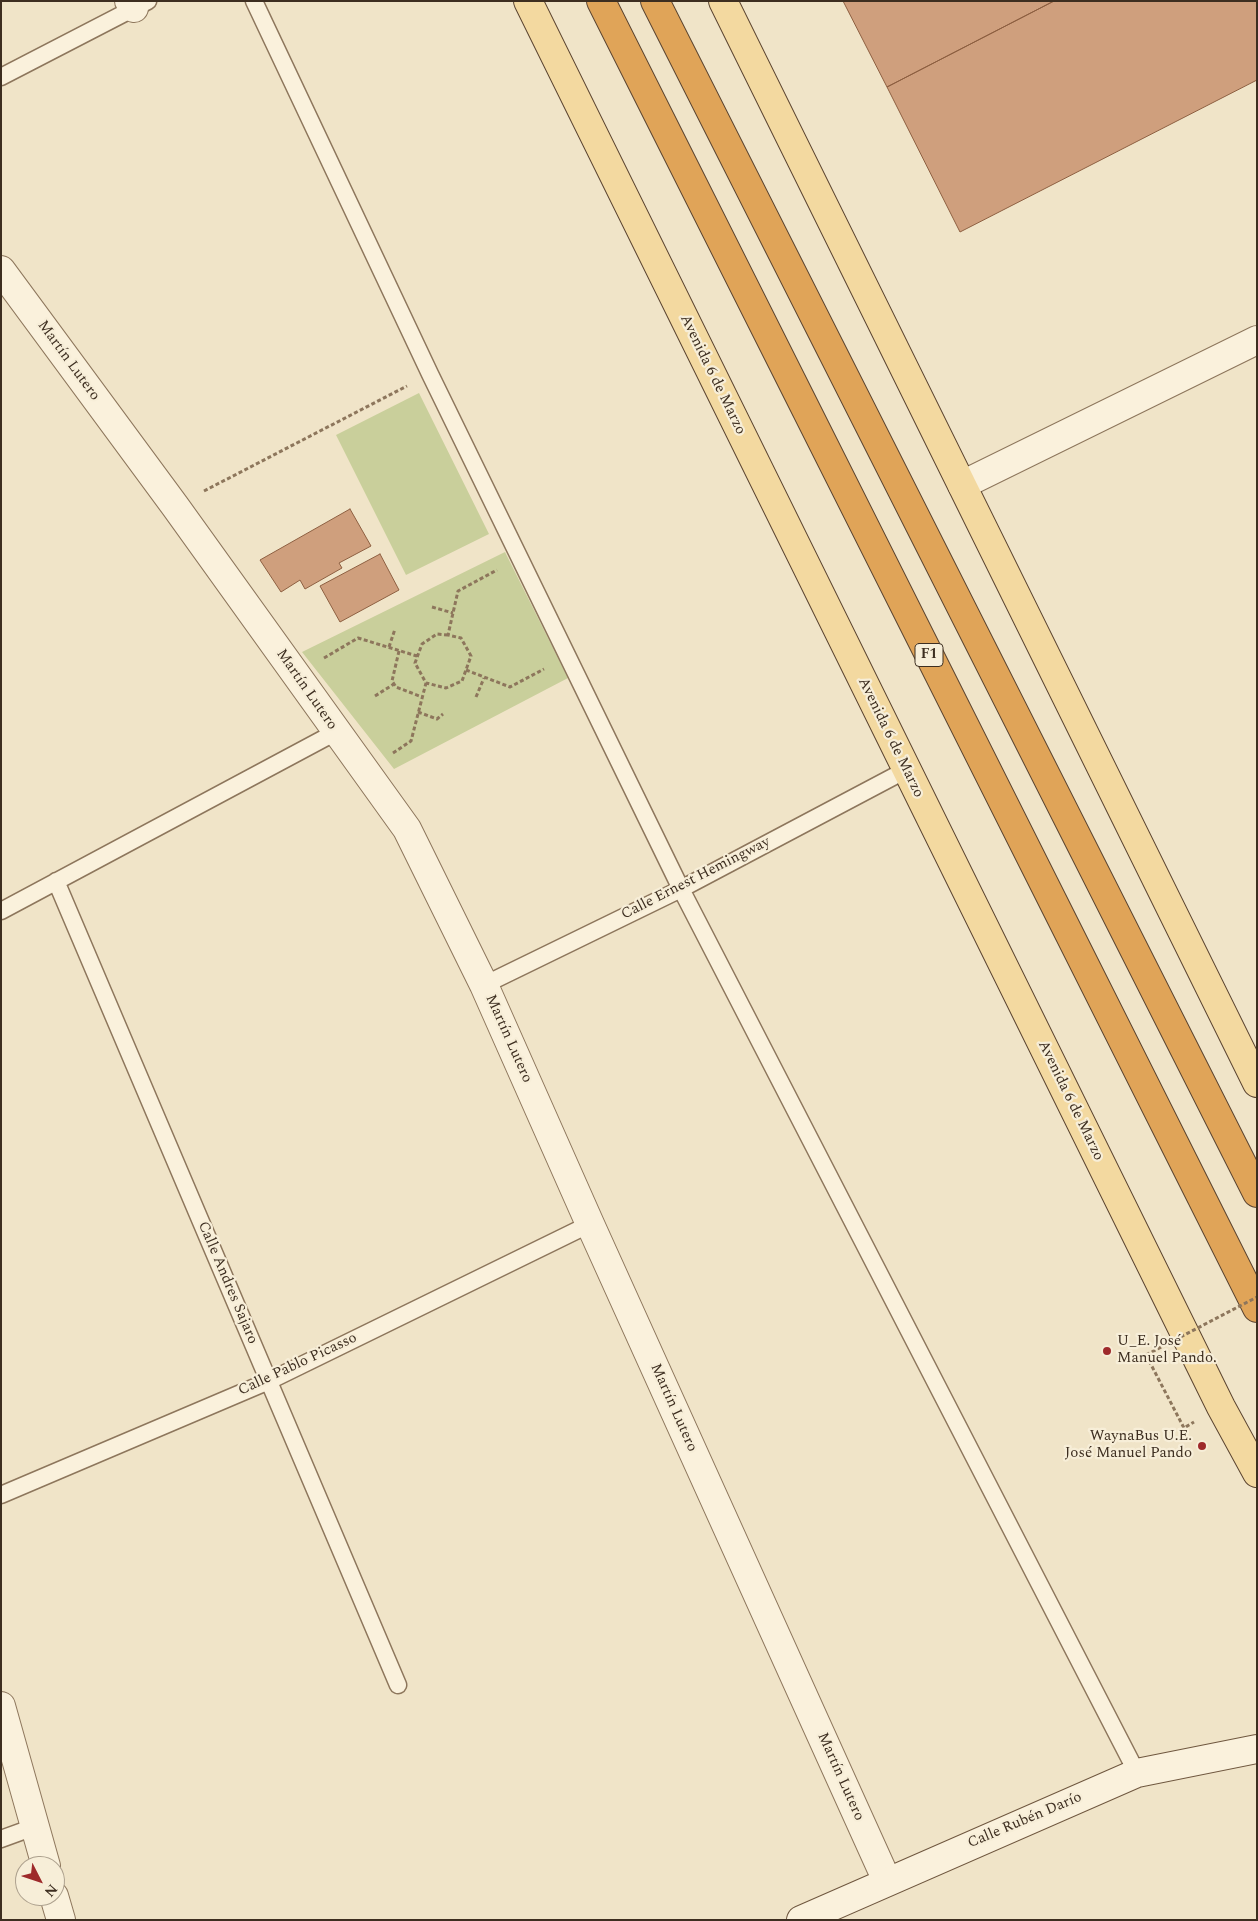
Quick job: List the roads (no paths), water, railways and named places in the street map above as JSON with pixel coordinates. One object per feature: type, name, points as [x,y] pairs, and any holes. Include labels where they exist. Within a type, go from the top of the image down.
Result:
[{"type":"highway","name":"F1","points":[[601,1],[1257,1308]]},
{"type":"highway","points":[[655,1],[1257,1193]]},
{"type":"main road","name":"Avenida 6 de Marzo","points":[[528,1],[1216,1399],[1257,1473]]},
{"type":"main road","points":[[723,1],[1257,1083]]},
{"type":"street","name":"Martín Lutero","points":[[3,277],[174,506],[407,829],[484,984],[590,1224],[887,1881]]},
{"type":"street","points":[[962,485],[1257,340]]},
{"type":"street","points":[[1,1706],[43,1856]]},
{"type":"street","name":"Calle Rubén Darío","points":[[801,1920],[1137,1773],[1257,1749]]},
{"type":"street","points":[[57,1906],[61,1920]]},
{"type":"lane","points":[[254,1],[430,374],[681,889],[1137,1773]]},
{"type":"lane","points":[[1,78],[137,4]]},
{"type":"lane","points":[[1,911],[336,732]]},
{"type":"lane","name":"Calle Ernest Hemingway","points":[[484,984],[681,889],[906,770]]},
{"type":"lane","name":"Calle Andres Sajaro","points":[[56,881],[398,1684]]},
{"type":"lane","name":"Calle Pablo Picasso","points":[[1,1495],[269,1381],[590,1224]]},
{"type":"lane","points":[[1,1839],[34,1827]]},
{"type":"place","name":"U_E. José Manuel Pando.","points":[[1107,1351]]},
{"type":"place","name":"WaynaBus U.E. José Manuel Pando","points":[[1202,1446]]}]
